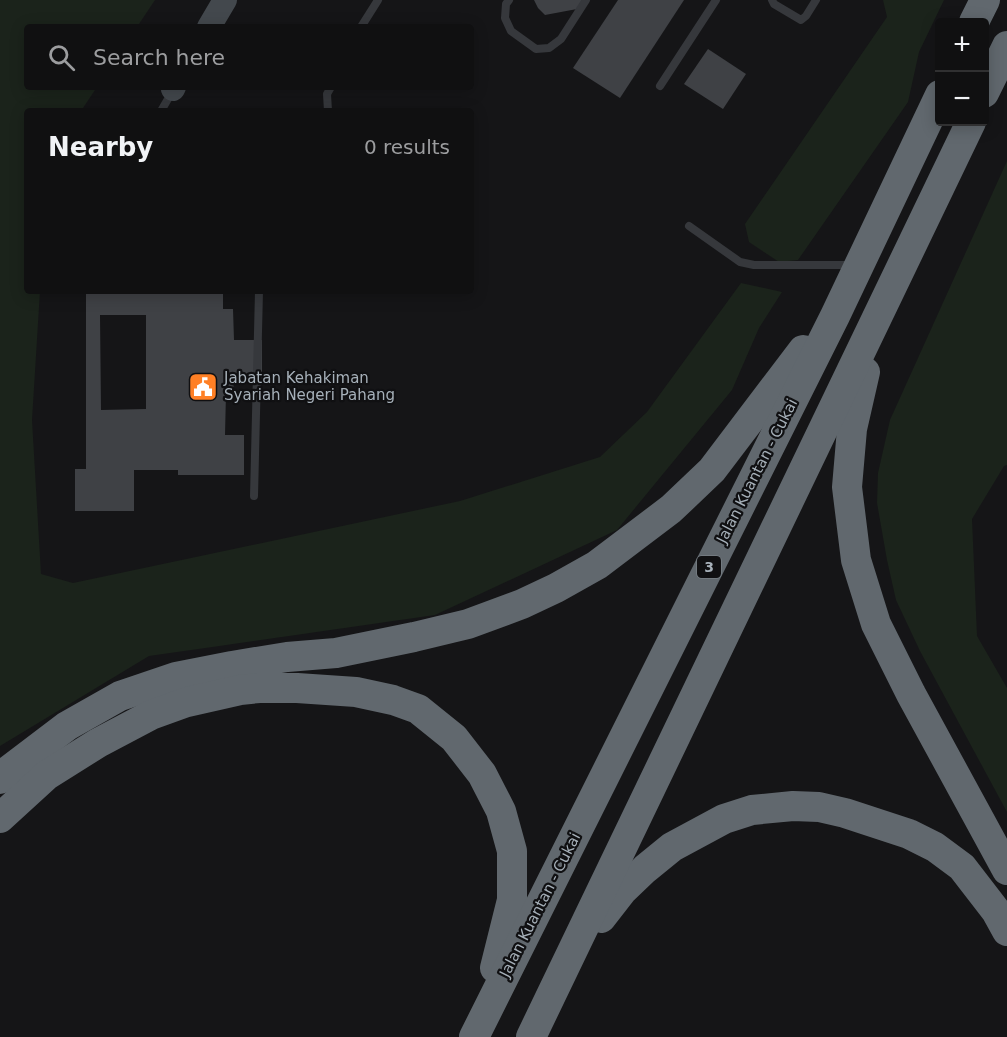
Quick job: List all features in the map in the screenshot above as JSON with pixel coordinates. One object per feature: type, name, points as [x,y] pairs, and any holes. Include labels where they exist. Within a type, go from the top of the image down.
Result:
[{"type":"highway","points":[[976,18],[985,0]]},
{"type":"highway","points":[[989,83],[1007,46]]},
{"type":"highway","name":"Jalan Kuantan - Cukai","points":[[478,1029],[835,316],[935,103]]},
{"type":"highway","points":[[531,1037],[969,126]]},
{"type":"highway","points":[[0,779],[67,726],[120,696],[176,677],[287,657],[336,653],[468,624],[522,604],[556,588],[597,565],[671,509],[712,470],[810,342],[835,316]]},
{"type":"highway","points":[[872,330],[852,429],[847,487],[856,560],[876,624],[910,694],[1007,870]]},
{"type":"highway","points":[[0,818],[47,775],[98,743],[151,715],[187,702],[240,690],[297,688],[356,692],[393,700],[418,709],[454,738],[482,774],[501,811],[512,851],[512,900],[478,1029]]},
{"type":"highway","points":[[575,944],[590,932],[622,891],[672,847],[724,819],[752,810],[793,806],[819,807],[844,813],[909,834],[935,847],[962,867],[996,911],[1007,932]]},
{"type":"street","points":[[212,24],[225,0]]},
{"type":"lane","points":[[364,24],[378,0]]},
{"type":"lane","points":[[509,0],[506,4],[505,18],[511,31],[536,49],[549,48],[561,39],[586,0]]},
{"type":"lane","points":[[660,86],[716,0]]},
{"type":"lane","points":[[772,0],[774,4],[801,20],[816,0]]},
{"type":"lane","points":[[163,108],[173,90]]},
{"type":"lane","points":[[328,108],[327,94],[329,90]]},
{"type":"lane","points":[[688,226],[740,262],[754,265],[859,264]]},
{"type":"lane","points":[[254,496],[259,294]]},
{"type":"shaded area","points":[[0,0],[155,0],[139,24],[24,24],[24,90],[95,90],[83,108],[24,108],[24,294],[40,294],[32,420],[41,574],[73,583],[460,501],[600,457],[647,412],[741,283],[782,292],[759,328],[732,390],[617,530],[435,615],[149,656],[0,746]]},
{"type":"shaded area","points":[[883,0],[944,0],[919,52],[908,102],[798,260],[779,262],[749,242],[745,224],[887,17]]},
{"type":"shaded area","points":[[1007,161],[1007,465],[1004,466],[972,519],[977,636],[1007,688],[1007,812],[920,651],[896,600],[877,503],[878,473],[890,420]]},
{"type":"building","points":[[534,0],[582,0],[577,9],[545,15]]},
{"type":"building","points":[[618,0],[684,0],[620,98],[573,68]]},
{"type":"building","points":[[708,49],[746,74],[723,109],[684,84]]},
{"type":"building","points":[[86,294],[223,294],[223,309],[233,309],[234,340],[262,340],[262,380],[233,380],[234,393],[226,393],[225,435],[244,435],[244,475],[178,475],[178,470],[134,470],[134,511],[75,511],[75,469],[86,469]],"holes":[[[100,315],[146,315],[146,409],[101,410]]]},
{"type":"place","name":"Jabatan Kehakiman Syariah Negeri Pahang","points":[[203,387]]}]
